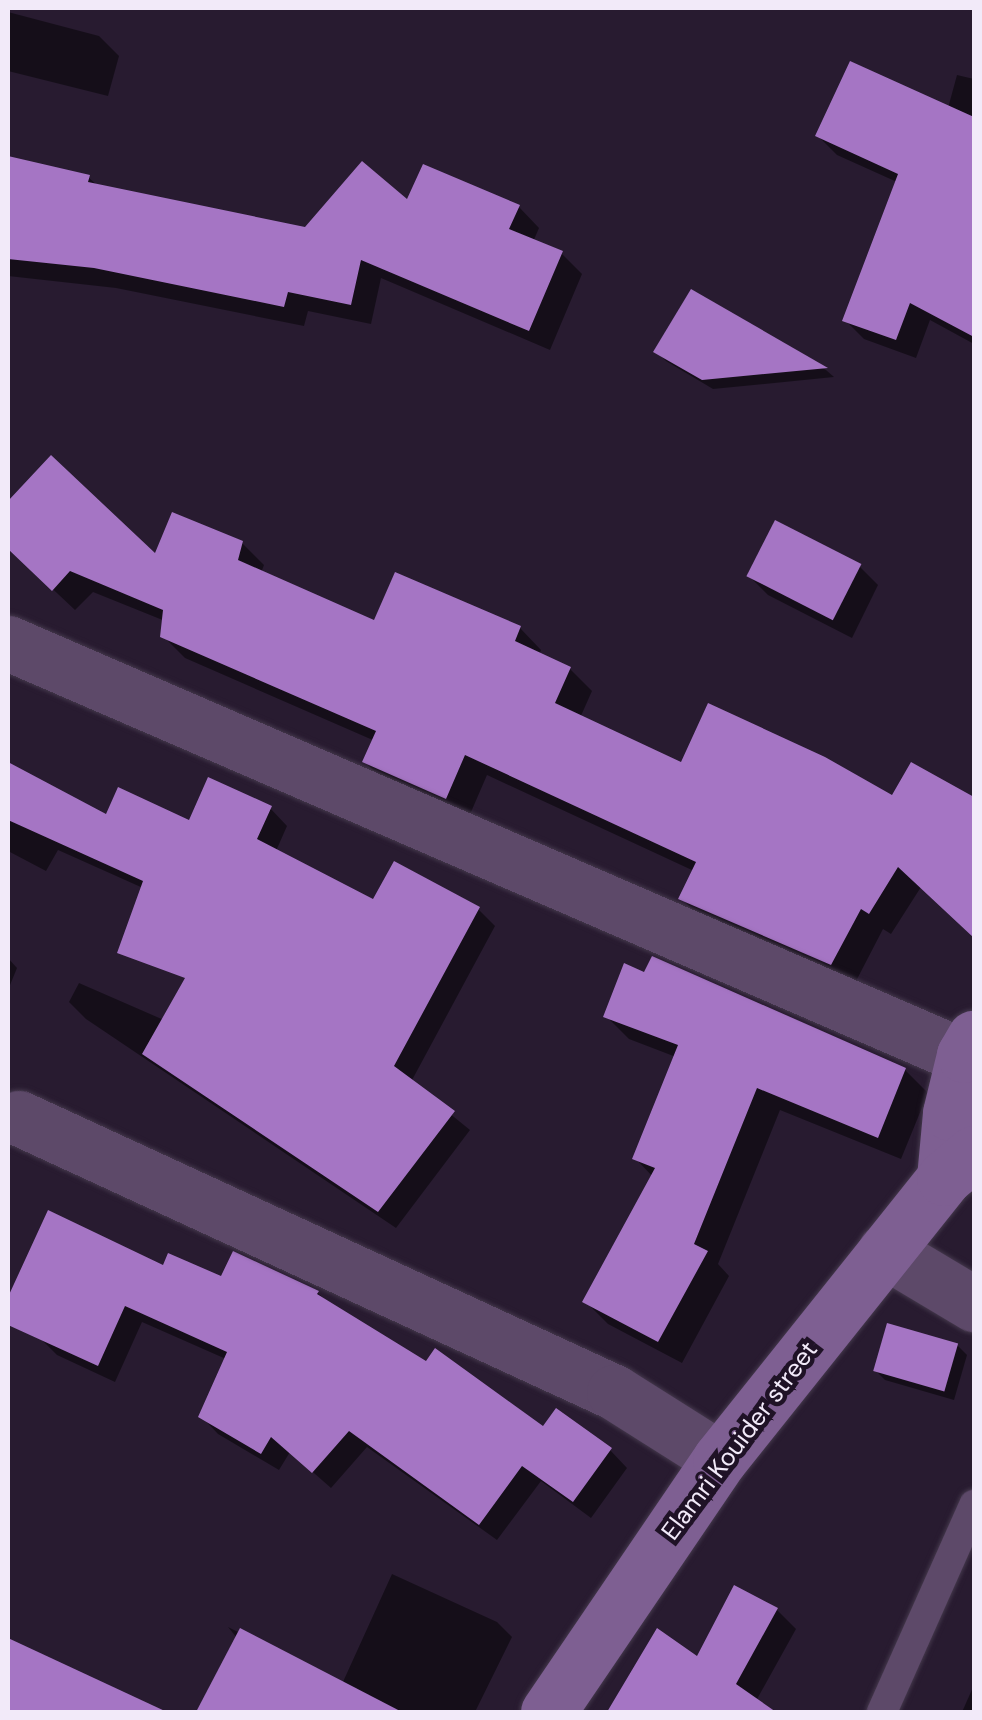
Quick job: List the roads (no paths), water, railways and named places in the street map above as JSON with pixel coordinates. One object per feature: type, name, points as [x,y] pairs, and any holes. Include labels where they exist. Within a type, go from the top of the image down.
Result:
[{"type":"street","points":[[8,643],[971,1051]]},
{"type":"street","name":"Elamri Kouider street","points":[[548,1712],[720,1459],[885,1251],[959,1166],[950,1113],[971,1051]]},
{"type":"street","points":[[18,1118],[614,1392],[720,1459]]},
{"type":"street","points":[[885,1251],[974,1304]]},
{"type":"lane","points":[[882,1712],[974,1505]]}]
